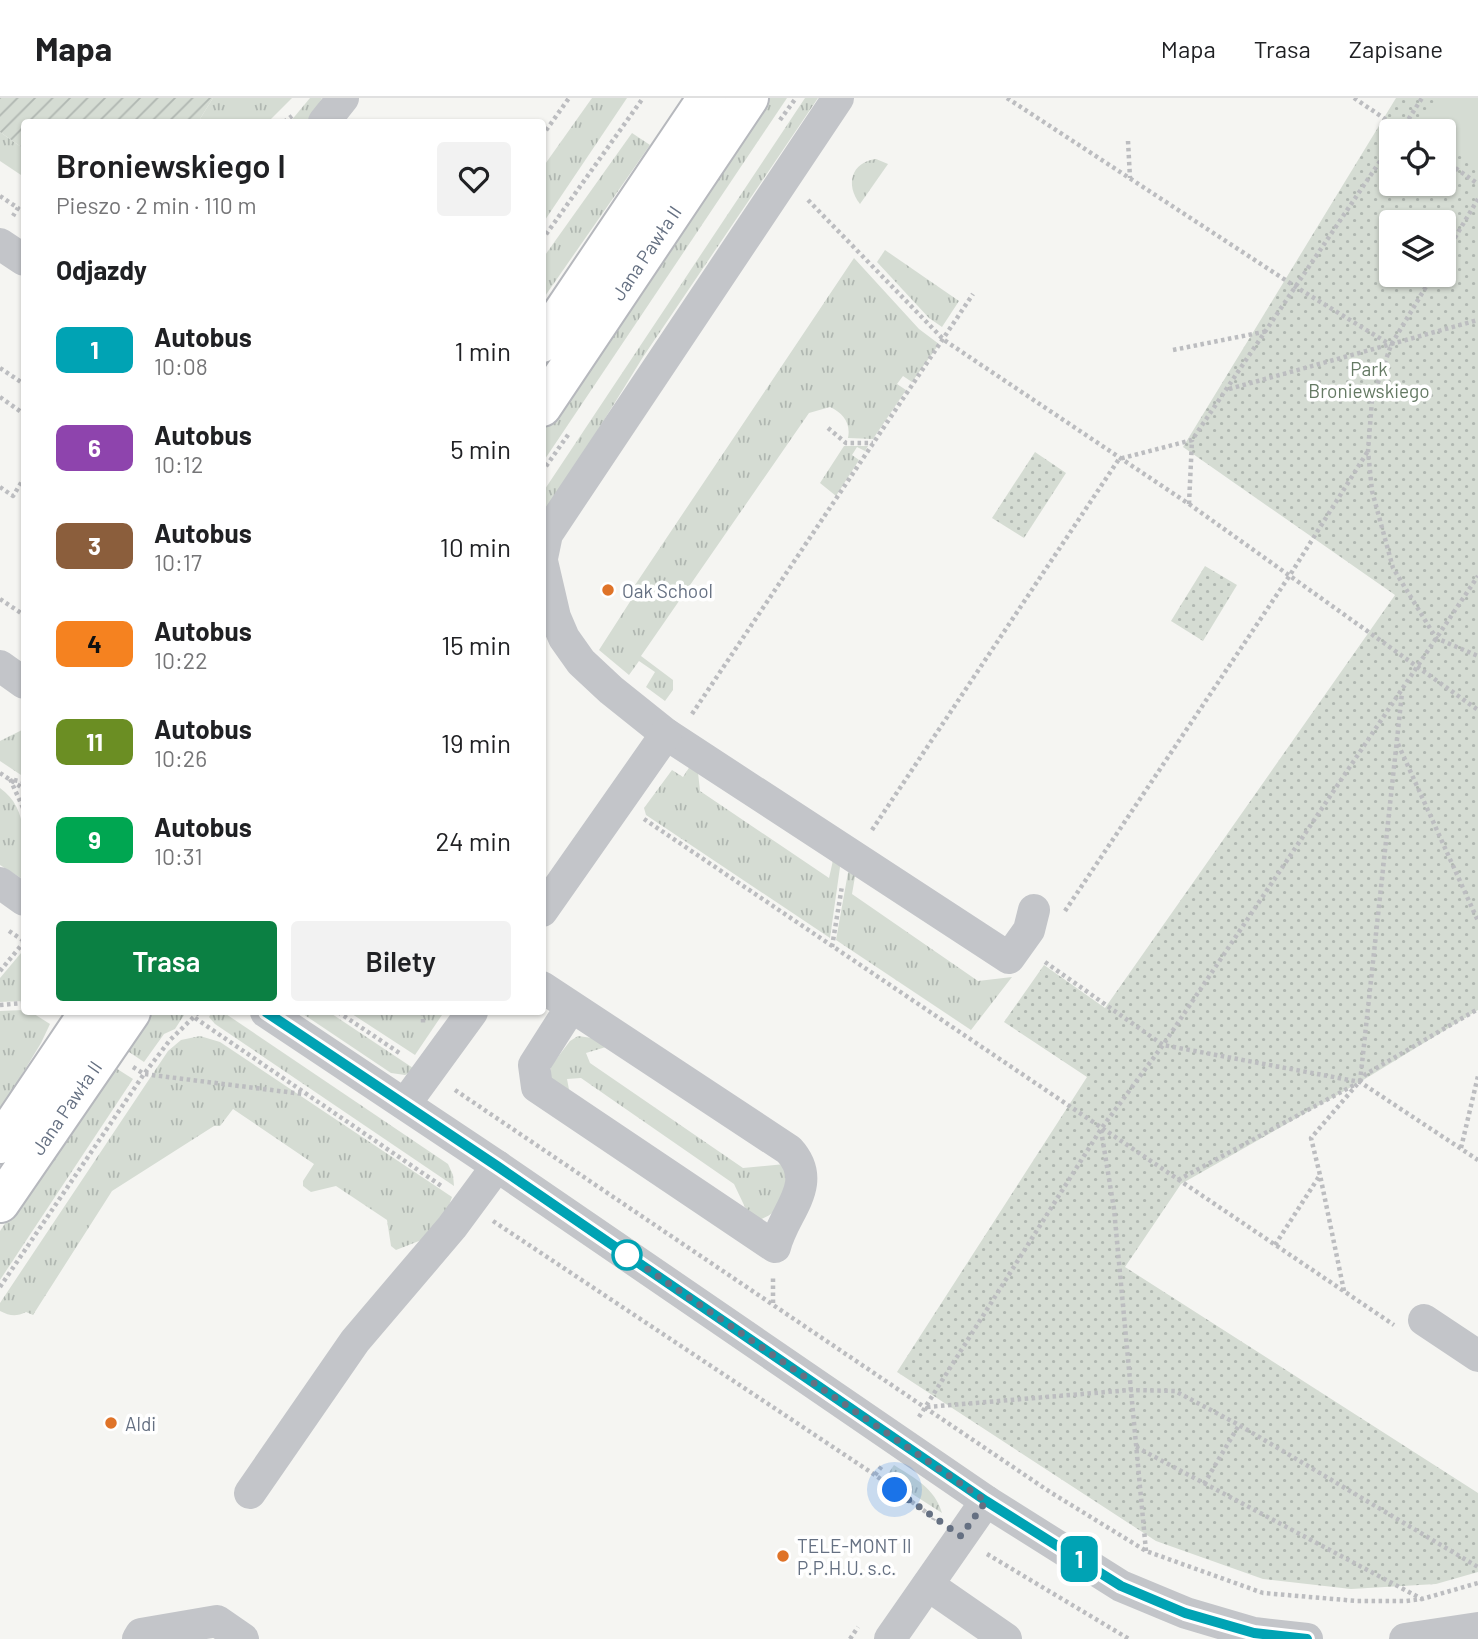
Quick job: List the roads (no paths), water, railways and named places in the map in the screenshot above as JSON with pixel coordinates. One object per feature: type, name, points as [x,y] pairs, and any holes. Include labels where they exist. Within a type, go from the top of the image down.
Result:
[{"type":"main road","name":"Jana Pawła II","points":[[546,337],[707,98]]},
{"type":"main road","name":"Jana Pawła II","points":[[546,401],[748,98]]},
{"type":"main road","name":"Jana Pawła II","points":[[0,1144],[87,1015]]},
{"type":"main road","name":"Jana Pawła II","points":[[0,1203],[129,1015]]},
{"type":"street","points":[[326,119],[343,98]]},
{"type":"street","points":[[546,539],[838,98]]},
{"type":"street","points":[[546,577],[555,617],[565,638],[581,662],[611,690],[677,727],[847,851],[1009,958],[1029,930],[1046,915]]},
{"type":"street","points":[[0,666],[21,680]]},
{"type":"street","points":[[546,906],[677,727]]},
{"type":"street","points":[[0,883],[21,898]]},
{"type":"street","points":[[546,990],[789,1150],[798,1160],[803,1171],[802,1188],[779,1231],[775,1247],[537,1087],[534,1065],[571,1007]]},
{"type":"street","points":[[55,1062],[66,1015]]},
{"type":"street","points":[[271,1015],[497,1166],[986,1501],[1185,1626],[1307,1639]]},
{"type":"street","points":[[405,1104],[470,1015]]},
{"type":"street","points":[[250,1493],[355,1341],[452,1227],[497,1166]]},
{"type":"street","points":[[1412,1325],[1478,1356]]},
{"type":"street","points":[[891,1639],[986,1501]]},
{"type":"street","points":[[928,1585],[1006,1639]]},
{"type":"street","points":[[138,1639],[141,1634],[217,1621],[243,1639]]},
{"type":"street","points":[[1405,1639],[1478,1628]]},
{"type":"place","name":"Oak School","points":[[608,590]]},
{"type":"place","name":"Aldi","points":[[111,1423]]},
{"type":"place","name":"TELE-MONT II P.P.H.U. s.c.","points":[[783,1556]]},
{"type":"park label","name":"Park Broniewskiego","points":[[1369,379]]}]
